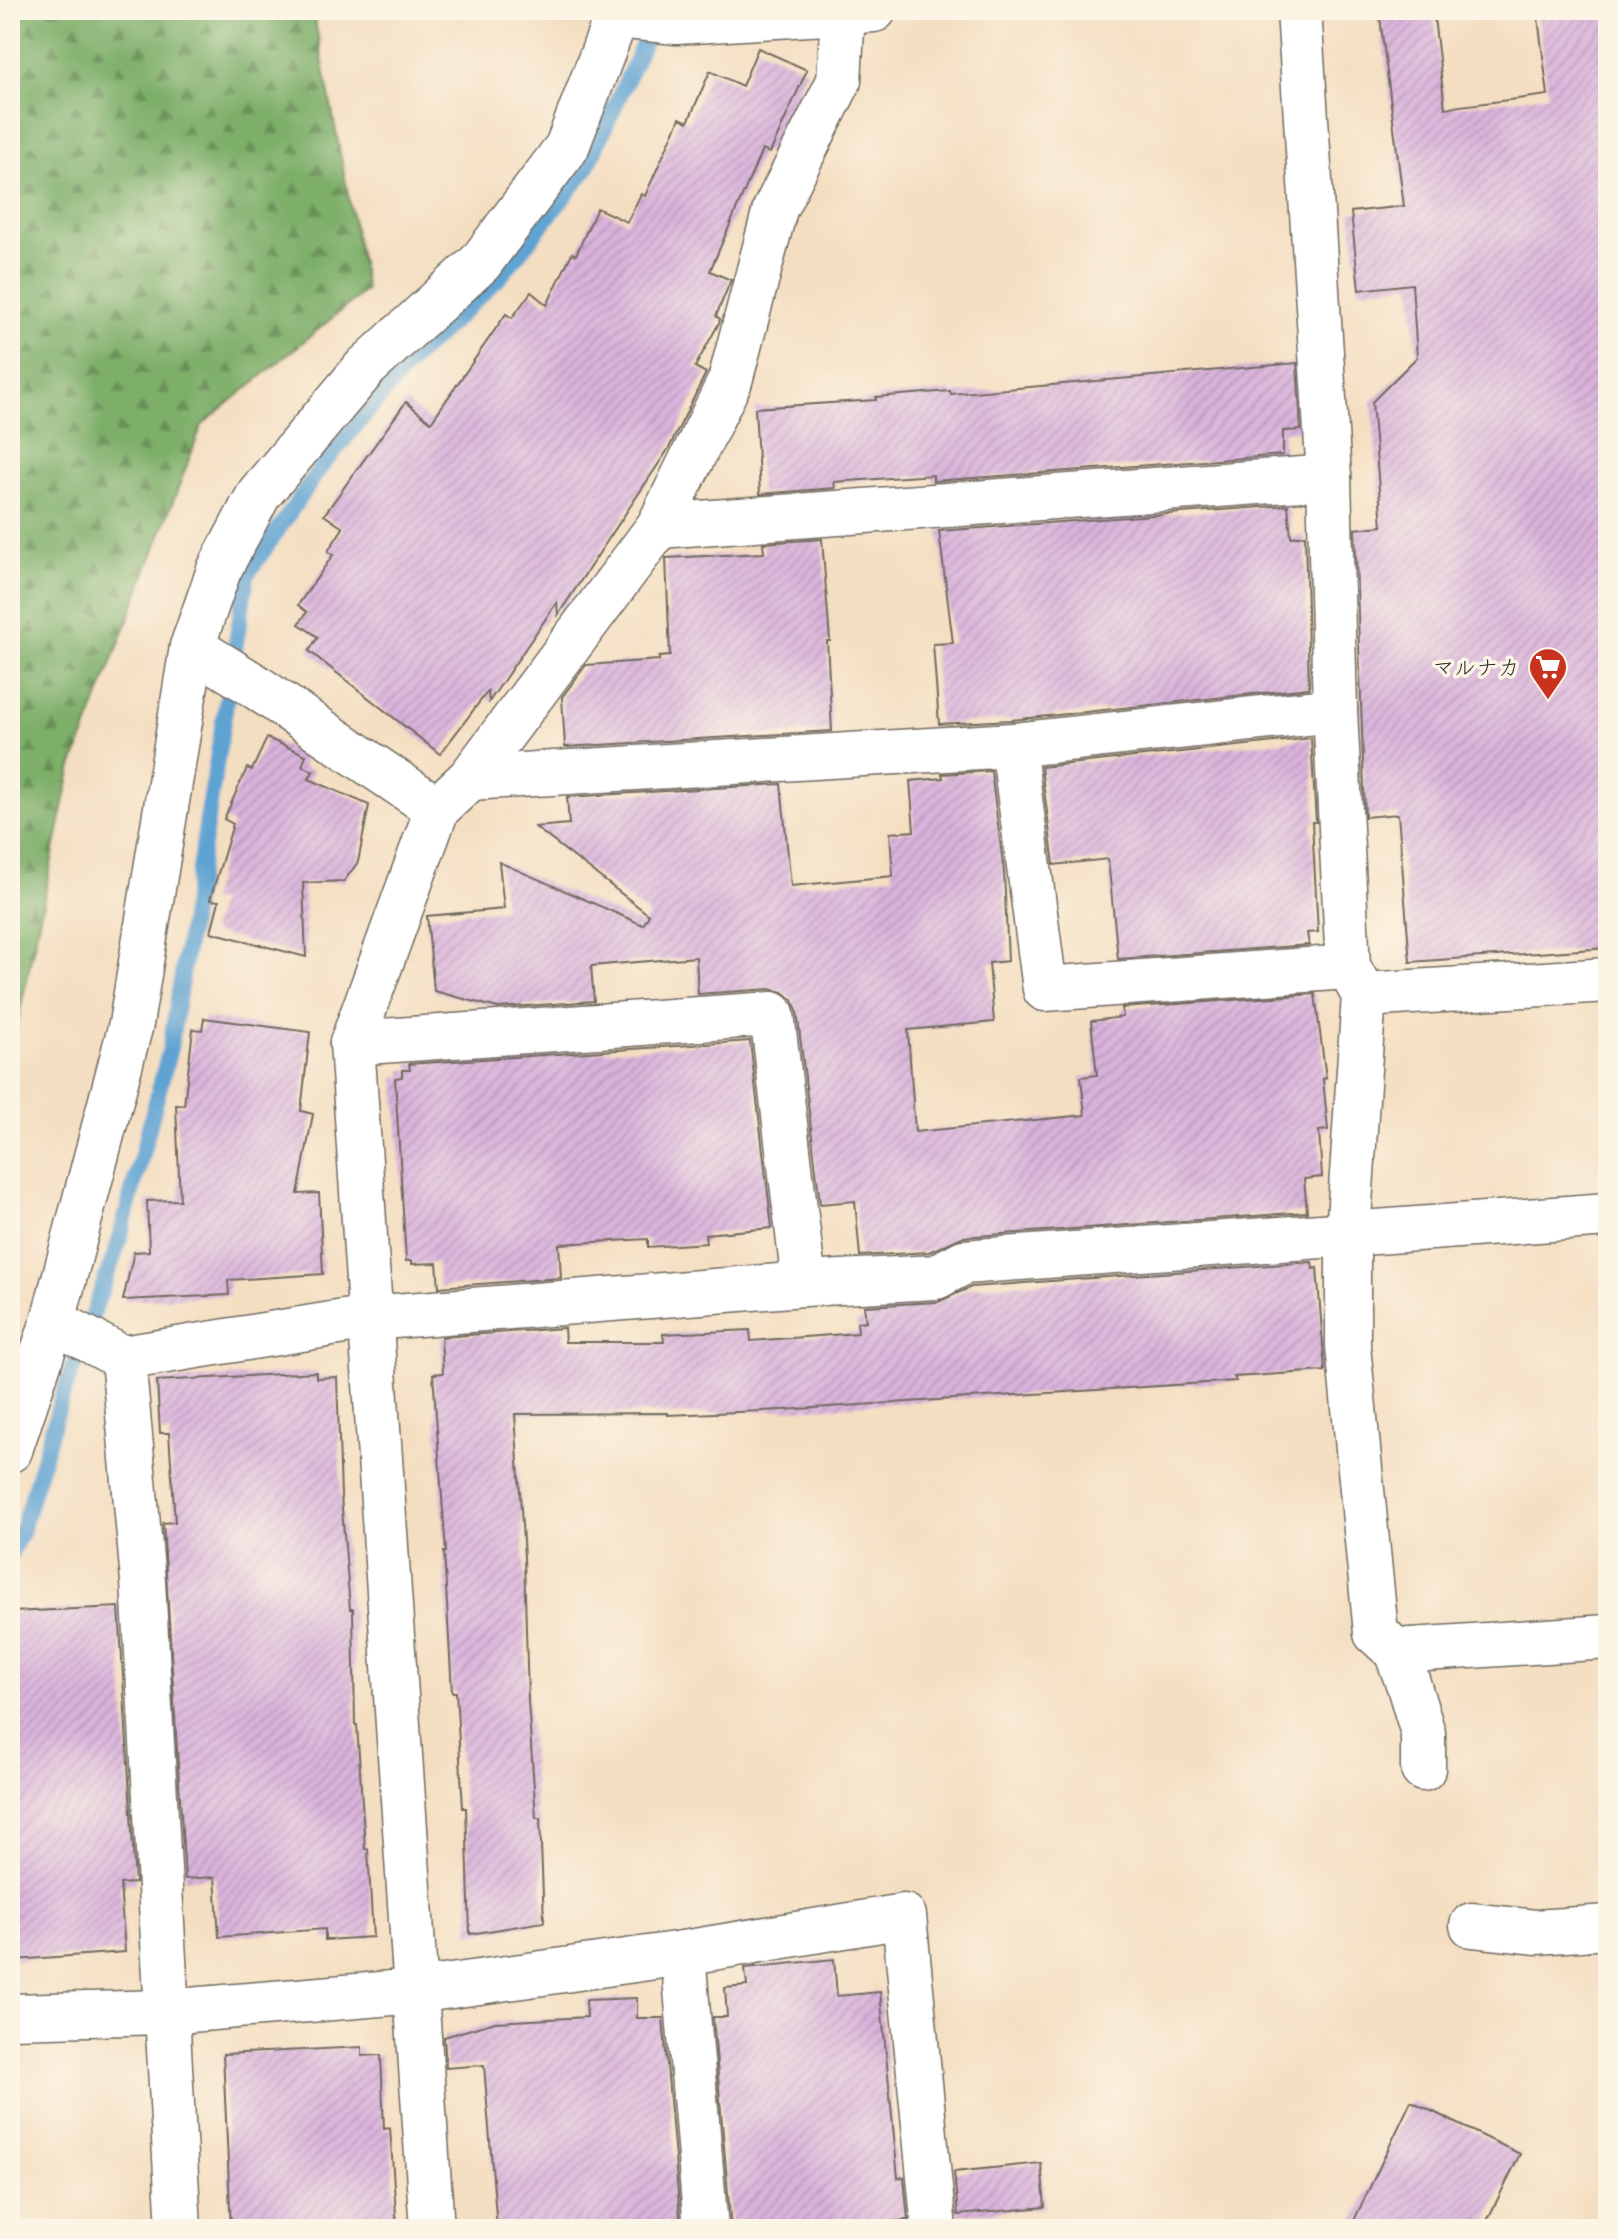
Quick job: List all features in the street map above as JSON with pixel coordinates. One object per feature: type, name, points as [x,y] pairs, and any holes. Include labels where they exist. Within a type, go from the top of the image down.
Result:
[{"type":"street","points":[[1299,10],[1329,477],[1335,710],[1356,981],[1348,1234],[1348,1346],[1376,1633],[1396,1651],[1423,1733],[1423,1769]]},
{"type":"street","points":[[10,1450],[53,1321],[131,1024],[192,647],[219,570],[259,494],[366,367],[480,263],[567,147],[618,13],[677,22],[859,11],[839,81],[775,209],[730,381],[659,526],[470,778],[437,809],[352,1043],[432,2229]]},
{"type":"street","points":[[659,526],[1329,477]]},
{"type":"street","points":[[192,647],[437,809]]},
{"type":"street","points":[[470,778],[1013,745],[1335,710]]},
{"type":"street","points":[[1013,745],[1045,989],[1356,981],[1608,980]]},
{"type":"street","points":[[352,1043],[772,1014],[804,1284]]},
{"type":"street","points":[[53,1321],[123,1358],[369,1318],[804,1284],[936,1277],[964,1262],[1608,1215]]},
{"type":"street","points":[[123,1358],[143,1581],[179,2229]]},
{"type":"street","points":[[1396,1651],[1608,1637]]},
{"type":"street","points":[[10,2016],[166,2012],[416,1991],[683,1953],[904,1916],[934,2229]]},
{"type":"street","points":[[1472,1925],[1536,1932],[1608,1927]]},
{"type":"street","points":[[683,1953],[706,2229]]},
{"type":"green space","points":[[10,10],[313,10],[366,290],[202,425],[71,770],[10,1058]]},
{"type":"building","points":[[1379,10],[1433,10],[1445,108],[1548,95],[1537,10],[1608,10],[1608,948],[1410,962],[1398,814],[1365,817],[1355,529],[1382,526],[1372,402],[1417,357],[1412,284],[1359,290],[1351,212],[1404,206]]},
{"type":"building","points":[[758,48],[807,70],[770,153],[762,150],[710,271],[731,280],[716,316],[720,319],[719,323],[695,367],[706,373],[669,448],[558,615],[557,602],[489,702],[488,691],[440,754],[309,651],[318,637],[299,624],[307,612],[298,605],[333,555],[328,551],[343,528],[324,515],[406,402],[431,422],[506,314],[512,318],[531,292],[547,305],[572,253],[576,255],[597,208],[627,222],[641,194],[645,196],[680,118],[688,122],[710,71],[742,86]]},
{"type":"building","points":[[1297,363],[1301,430],[1283,431],[1283,455],[933,481],[933,475],[834,482],[835,488],[760,494],[755,408]]},
{"type":"building","points":[[1288,505],[1291,537],[1305,535],[1309,688],[1011,720],[939,724],[933,644],[953,643],[939,531]]},
{"type":"building","points":[[822,539],[830,641],[827,641],[832,731],[565,747],[562,697],[586,665],[659,660],[659,657],[670,656],[666,558],[764,553],[763,543]]},
{"type":"building","points":[[267,738],[306,755],[302,766],[313,771],[309,779],[369,805],[358,862],[344,881],[303,883],[306,957],[211,932],[219,901],[210,900],[233,824],[224,819],[247,768],[252,770]]},
{"type":"building","points":[[1311,738],[1318,932],[1307,933],[1309,945],[1118,959],[1108,859],[1054,865],[1041,767]]},
{"type":"building","points":[[991,771],[1004,871],[1008,961],[989,963],[994,1022],[908,1030],[915,1132],[1085,1115],[1081,1077],[1097,1075],[1091,1021],[1123,1017],[1122,1008],[1315,994],[1326,1078],[1323,1079],[1328,1130],[1319,1131],[1322,1177],[1304,1179],[1307,1212],[962,1237],[929,1252],[860,1256],[855,1201],[820,1204],[797,1011],[793,1000],[783,992],[770,989],[698,994],[696,957],[591,966],[594,1001],[498,1008],[434,991],[427,916],[504,909],[499,862],[643,925],[649,915],[535,827],[569,824],[567,797],[781,784],[791,886],[893,876],[890,833],[914,831],[910,781],[943,778],[942,774]]},
{"type":"building","points":[[204,1018],[310,1032],[301,1111],[313,1114],[298,1194],[319,1193],[323,1274],[228,1280],[229,1295],[123,1300],[134,1252],[149,1251],[147,1201],[180,1200],[176,1105],[184,1105],[193,1029],[202,1030]]},
{"type":"building","points":[[750,1041],[772,1228],[705,1234],[706,1243],[648,1247],[648,1239],[559,1244],[561,1278],[439,1287],[437,1263],[412,1264],[412,1261],[406,1261],[395,1078],[402,1077],[402,1070],[410,1070],[409,1064]]},
{"type":"building","points":[[1312,1262],[1313,1269],[1317,1268],[1325,1371],[1234,1377],[1236,1381],[782,1410],[668,1415],[515,1414],[524,1557],[528,1701],[536,1818],[540,1818],[544,1922],[470,1934],[466,1808],[463,1808],[456,1692],[452,1692],[433,1374],[443,1373],[441,1337],[564,1328],[565,1342],[664,1342],[663,1334],[750,1330],[751,1341],[858,1333],[857,1322],[866,1321],[864,1306],[938,1302],[971,1287]]},
{"type":"building","points":[[316,1372],[316,1378],[337,1377],[341,1496],[350,1609],[353,1609],[355,1725],[365,1849],[368,1849],[373,1937],[325,1940],[325,1929],[219,1937],[215,1877],[185,1879],[163,1523],[175,1522],[169,1433],[160,1433],[157,1381]]},
{"type":"building","points":[[119,1607],[135,1883],[120,1884],[125,1952],[15,1960],[10,1897],[11,1612]]},
{"type":"building","points":[[834,1959],[837,1996],[880,1992],[898,2178],[904,2177],[908,2220],[814,2229],[731,2229],[713,2017],[727,2017],[725,1988],[747,1986],[745,1968]]},
{"type":"building","points":[[637,1998],[637,2018],[663,2018],[681,2229],[497,2229],[484,2065],[446,2068],[444,2037],[495,2022],[587,2017],[586,2000]]},
{"type":"building","points":[[362,2047],[362,2056],[381,2055],[384,2129],[390,2128],[397,2229],[231,2229],[223,2054]]},
{"type":"building","points":[[1411,2101],[1520,2154],[1483,2229],[1350,2229]]},
{"type":"building","points":[[1041,2163],[1045,2207],[958,2215],[954,2172]]},
{"type":"waterway","points":[[10,1555],[21,1533],[59,1406],[118,1245],[170,1048],[247,575],[321,467],[409,363],[500,277],[586,170],[653,22]]},
{"type":"place","name":"マルナカ","points":[[1548,701]]}]
